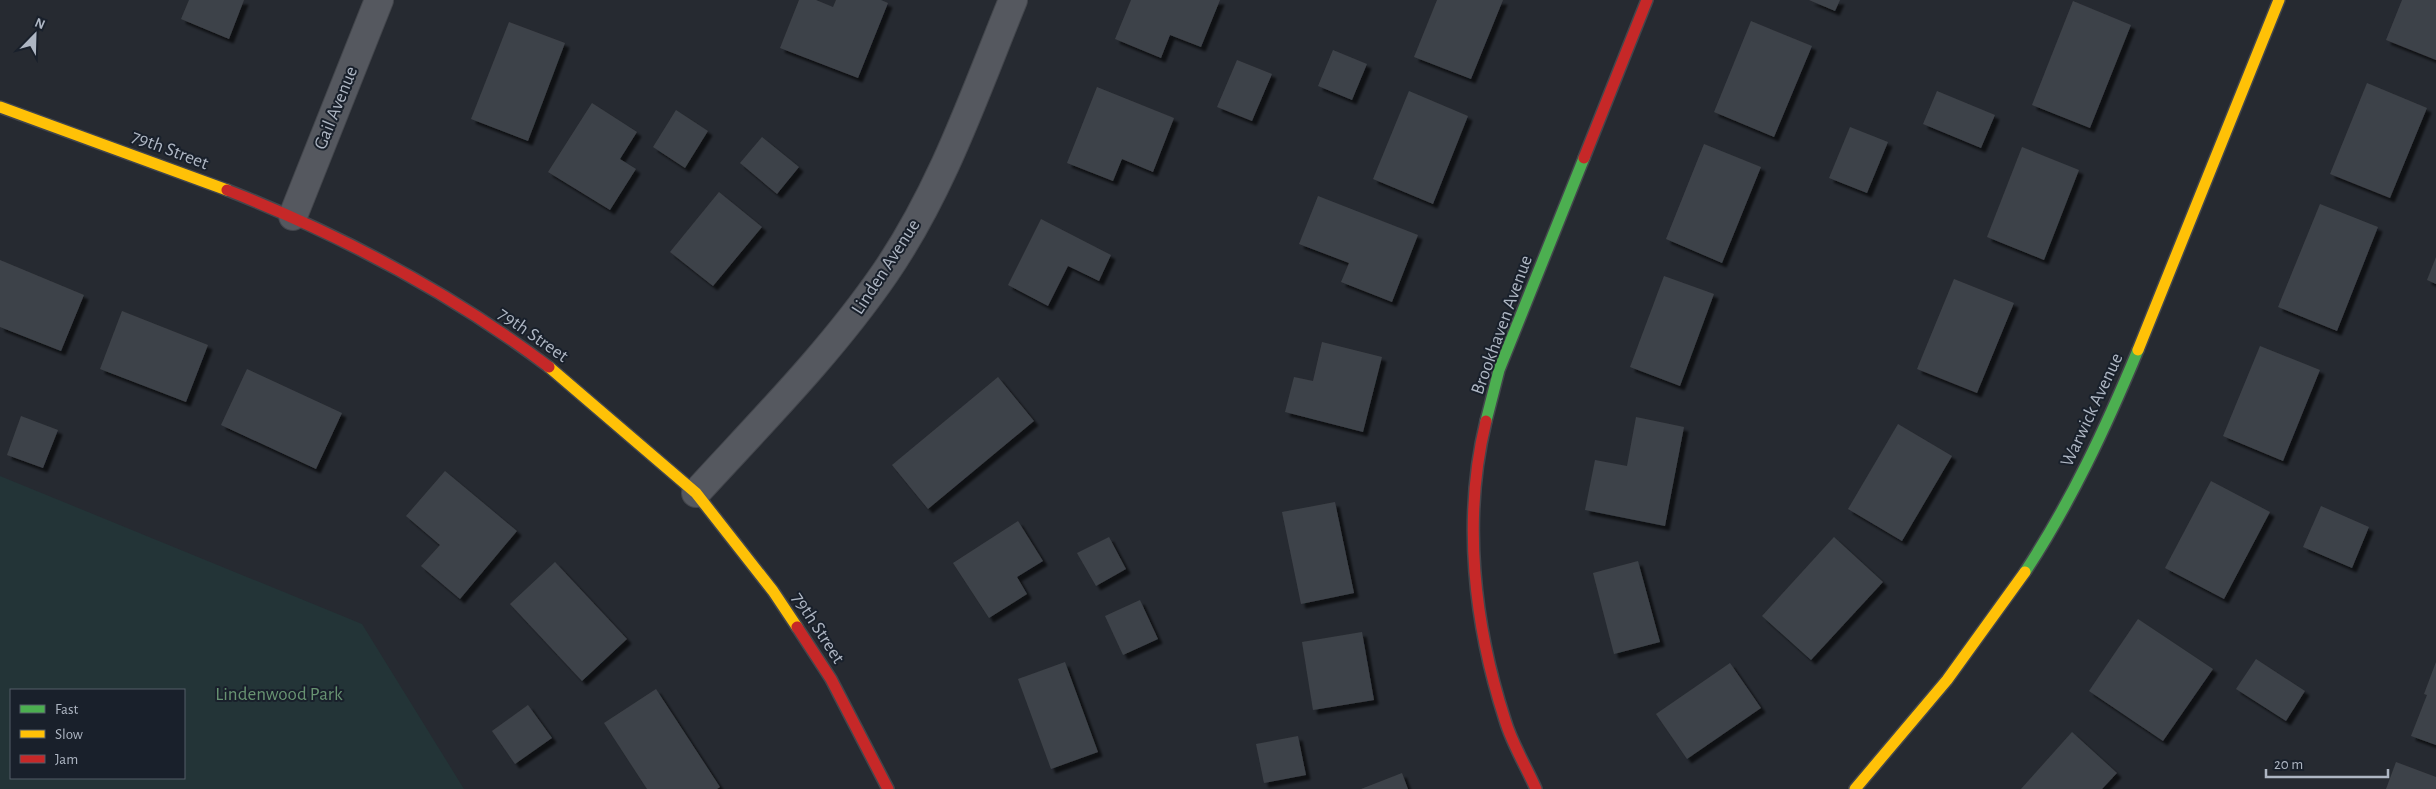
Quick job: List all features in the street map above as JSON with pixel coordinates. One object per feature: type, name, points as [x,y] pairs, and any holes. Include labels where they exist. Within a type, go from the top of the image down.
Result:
[{"type":"street","name":"Gail Avenue","points":[[293,216],[379,0]]},
{"type":"street","name":"Linden Avenue","points":[[696,493],[842,332],[886,272],[921,214],[956,143],[1012,0]]},
{"type":"street","name":"Brookhaven Avenue","points":[[1536,789],[1505,720],[1484,638],[1476,589],[1473,517],[1480,447],[1499,370],[1647,0]]},
{"type":"street","name":"Warwick Avenue","points":[[1854,789],[1946,684],[1999,613],[2036,555],[2078,481],[2109,419],[2139,350],[2279,0]]},
{"type":"street","name":"79th Street","points":[[0,107],[157,163],[293,216],[384,262],[444,296],[515,342],[574,386],[696,493],[773,591],[825,671],[888,789]]},
{"type":"green space","name":"Lindenwood Park","points":[[0,476],[362,624],[464,789],[0,789]]},
{"type":"building","points":[[189,0],[244,0],[229,39],[181,19]]},
{"type":"building","points":[[799,0],[816,0],[833,7],[836,0],[881,0],[888,3],[858,78],[780,48]]},
{"type":"building","points":[[1131,0],[1220,0],[1201,47],[1170,35],[1161,58],[1115,39]]},
{"type":"building","points":[[1437,0],[1503,0],[1471,79],[1414,57]]},
{"type":"building","points":[[1809,0],[1840,0],[1835,11]]},
{"type":"building","points":[[2402,0],[2436,0],[2436,60],[2386,40]]},
{"type":"building","points":[[2073,1],[2131,25],[2090,128],[2032,105]]},
{"type":"building","points":[[1751,21],[1812,46],[1774,137],[1714,112]]},
{"type":"building","points":[[509,22],[565,43],[528,141],[471,119]]},
{"type":"building","points":[[1333,50],[1367,64],[1352,100],[1318,86]]},
{"type":"building","points":[[1237,60],[1272,74],[1252,121],[1217,107]]},
{"type":"building","points":[[2367,83],[2427,108],[2390,198],[2330,174]]},
{"type":"building","points":[[1097,87],[1174,118],[1153,172],[1122,159],[1113,181],[1067,163]]},
{"type":"building","points":[[1409,91],[1468,116],[1433,204],[1373,179]]},
{"type":"building","points":[[1937,91],[1995,115],[1981,148],[1923,124]]},
{"type":"building","points":[[592,103],[637,132],[620,159],[636,169],[610,210],[548,172]]},
{"type":"building","points":[[676,110],[708,131],[685,168],[653,147]]},
{"type":"building","points":[[1850,127],[1888,142],[1867,193],[1829,178]]},
{"type":"building","points":[[762,137],[799,167],[777,194],[740,163]]},
{"type":"building","points":[[1704,144],[1761,167],[1722,263],[1666,239]]},
{"type":"building","points":[[2022,147],[2079,170],[2044,260],[1987,237]]},
{"type":"building","points":[[719,192],[762,227],[713,286],[670,252]]},
{"type":"building","points":[[1318,196],[1418,235],[1392,302],[1341,282],[1349,263],[1299,244]]},
{"type":"building","points":[[2320,204],[2378,227],[2337,331],[2278,307]]},
{"type":"building","points":[[1041,219],[1111,255],[1099,281],[1068,266],[1048,306],[1008,285]]},
{"type":"building","points":[[2436,257],[2436,284],[2427,280]]},
{"type":"building","points":[[0,260],[84,295],[61,351],[0,327]]},
{"type":"building","points":[[1664,276],[1714,294],[1680,386],[1630,367]]},
{"type":"building","points":[[1954,279],[2014,303],[1977,393],[1917,369]]},
{"type":"building","points":[[122,311],[208,345],[186,402],[100,369]]},
{"type":"building","points":[[1322,342],[1382,357],[1363,432],[1285,412],[1294,377],[1313,381]]},
{"type":"building","points":[[2260,346],[2320,370],[2283,461],[2223,436]]},
{"type":"building","points":[[247,369],[342,413],[316,469],[221,425]]},
{"type":"building","points":[[998,377],[1034,421],[928,509],[892,465]]},
{"type":"building","points":[[21,416],[58,430],[43,468],[7,455]]},
{"type":"building","points":[[1636,417],[1684,427],[1665,526],[1585,510],[1595,460],[1627,466]]},
{"type":"building","points":[[1898,424],[1952,456],[1902,541],[1848,509]]},
{"type":"building","points":[[445,471],[517,531],[460,599],[421,566],[440,545],[406,516]]},
{"type":"building","points":[[2211,481],[2270,512],[2224,599],[2165,568]]},
{"type":"building","points":[[1335,502],[1354,593],[1301,604],[1282,512]]},
{"type":"building","points":[[2321,506],[2369,527],[2352,568],[2303,547]]},
{"type":"building","points":[[1018,521],[1043,561],[1017,577],[1027,594],[989,618],[953,563]]},
{"type":"building","points":[[1109,537],[1126,569],[1096,586],[1077,553]]},
{"type":"building","points":[[1834,537],[1883,582],[1811,660],[1762,616]]},
{"type":"building","points":[[1638,561],[1660,642],[1614,654],[1593,573]]},
{"type":"building","points":[[555,562],[627,639],[582,681],[510,604]]},
{"type":"building","points":[[1140,600],[1158,639],[1123,655],[1105,616]]},
{"type":"building","points":[[2138,619],[2213,669],[2163,741],[2089,691]]},
{"type":"building","points":[[1362,632],[1374,700],[1313,710],[1302,642]]},
{"type":"building","points":[[2256,659],[2305,691],[2286,721],[2236,689]]},
{"type":"building","points":[[1065,662],[1098,752],[1051,769],[1018,679]]},
{"type":"building","points":[[2436,662],[2436,745],[2411,736],[2427,695],[2424,694]]},
{"type":"building","points":[[1730,663],[1761,708],[1687,759],[1656,714]]},
{"type":"building","points":[[656,689],[720,787],[717,789],[647,789],[604,723]]},
{"type":"building","points":[[528,705],[552,738],[515,764],[492,731]]},
{"type":"building","points":[[2072,732],[2117,773],[2102,789],[2021,789]]},
{"type":"building","points":[[1298,736],[1306,775],[1264,783],[1256,744]]},
{"type":"building","points":[[2396,762],[2436,777],[2436,789],[2386,789]]},
{"type":"building","points":[[1402,773],[1408,789],[1361,789]]},
{"type":"traffic: fast","points":[[1486,421],[1499,370],[1584,158]]},
{"type":"traffic: fast","points":[[2025,572],[2058,519],[2087,464],[2138,350]]},
{"type":"traffic: slow","points":[[2138,350],[2279,0]]},
{"type":"traffic: slow","points":[[0,107],[227,190]]},
{"type":"traffic: slow","points":[[549,367],[696,493],[773,591],[797,627]]},
{"type":"traffic: slow","points":[[1855,789],[1947,680],[2025,572]]},
{"type":"traffic: jam","points":[[1584,158],[1647,0]]},
{"type":"traffic: jam","points":[[227,190],[312,226],[394,268],[473,314],[549,367]]},
{"type":"traffic: jam","points":[[1486,421],[1474,496],[1473,534],[1479,609],[1494,684],[1505,720],[1515,746],[1536,789]]},
{"type":"traffic: jam","points":[[797,627],[831,679],[888,789]]}]
